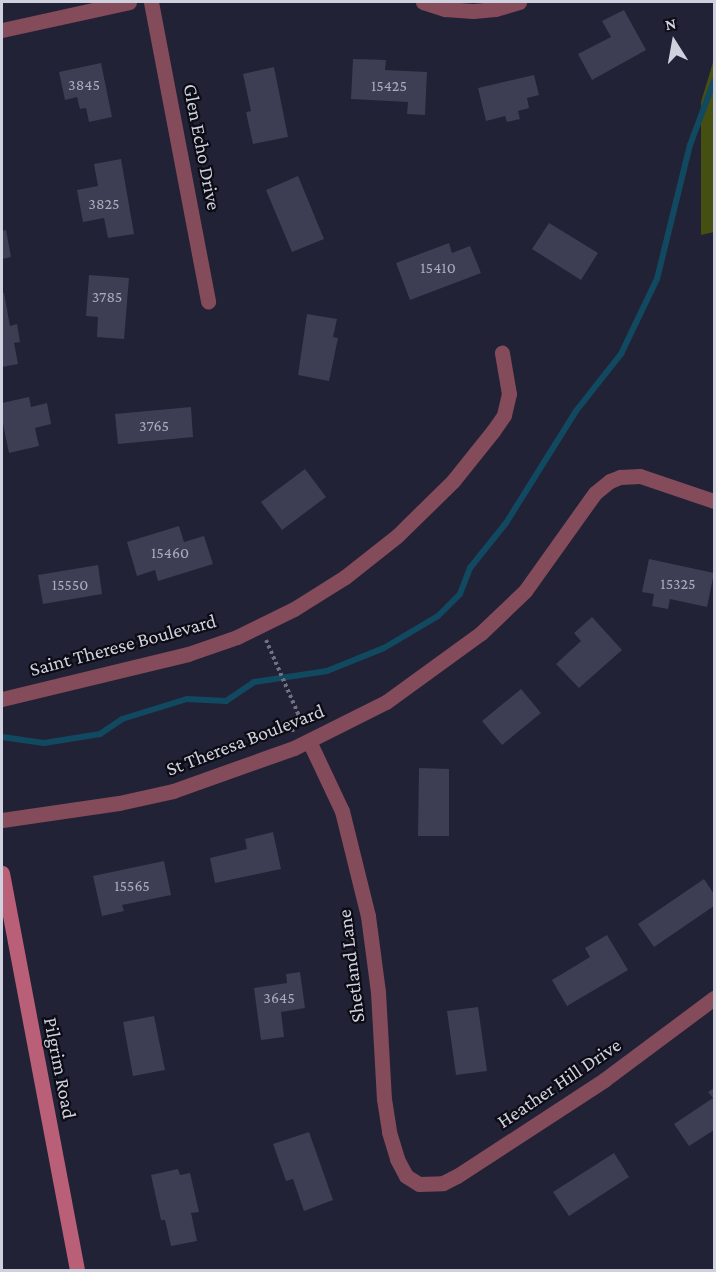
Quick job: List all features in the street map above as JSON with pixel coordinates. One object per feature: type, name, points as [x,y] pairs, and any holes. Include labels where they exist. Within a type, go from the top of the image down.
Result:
[{"type":"main road","name":"Pilgrim Road","points":[[2,873],[77,1270]]},
{"type":"street","points":[[2,30],[129,2]]},
{"type":"street","name":"Glen Echo Drive","points":[[151,2],[208,302]]},
{"type":"street","points":[[423,2],[445,9],[473,11],[495,9],[519,2]]},
{"type":"street","name":"Saint Therese Boulevard","points":[[2,699],[188,654],[237,636],[294,609],[345,577],[397,536],[453,481],[493,431],[504,415],[509,394],[502,353]]},
{"type":"street","name":"St Theresa Boulevard","points":[[2,820],[108,805],[172,791],[309,741],[387,702],[481,633],[525,591],[596,493],[620,477],[640,476],[714,501]]},
{"type":"street","name":"Shetland Lane","points":[[309,741],[342,811],[368,916],[378,992],[384,1099],[389,1132],[397,1159],[406,1176],[419,1184]]},
{"type":"street","name":"Heather Hill Drive","points":[[419,1184],[443,1183],[458,1176],[604,1080],[714,998]]},
{"type":"path","points":[[270,649],[299,716]]},
{"type":"green space","points":[[714,59],[714,232],[701,235],[701,102]]},
{"type":"building","points":[[624,10],[646,50],[592,80],[578,54],[611,37],[602,21]]},
{"type":"building","points":[[353,59],[386,60],[385,70],[427,72],[425,115],[407,114],[408,102],[351,99]]},
{"type":"building","points":[[101,63],[112,117],[89,122],[86,108],[80,109],[77,97],[65,100],[59,72]]},
{"type":"building","points":[[274,67],[288,137],[253,144],[246,112],[251,111],[243,74]]},
{"type":"building","points":[[534,75],[539,95],[527,98],[529,108],[518,111],[520,119],[507,122],[505,116],[486,121],[478,88]]},
{"type":"building","points":[[121,159],[134,234],[108,238],[104,218],[83,222],[77,190],[98,186],[94,164]]},
{"type":"building","points":[[298,176],[324,239],[292,252],[266,190]]},
{"type":"building","points":[[549,223],[598,253],[581,280],[532,249]]},
{"type":"building","points":[[6,230],[11,257],[2,259],[2,231]]},
{"type":"building","points":[[449,243],[452,253],[470,246],[481,273],[410,300],[396,263]]},
{"type":"building","points":[[89,275],[129,278],[124,339],[97,337],[98,317],[86,316]]},
{"type":"building","points":[[2,293],[4,293],[10,326],[17,324],[20,342],[14,343],[18,364],[2,367]]},
{"type":"building","points":[[307,314],[337,319],[333,337],[338,338],[329,381],[298,375]]},
{"type":"building","points":[[29,397],[31,407],[47,403],[51,424],[35,428],[39,446],[9,453],[2,419],[2,403]]},
{"type":"building","points":[[191,407],[193,437],[118,444],[115,414]]},
{"type":"building","points":[[305,469],[326,497],[282,530],[261,502]]},
{"type":"building","points":[[179,526],[184,542],[204,536],[213,564],[158,581],[155,570],[137,576],[127,542]]},
{"type":"building","points":[[649,559],[714,573],[707,607],[670,599],[668,609],[652,606],[654,594],[642,592]]},
{"type":"building","points":[[98,565],[102,594],[43,604],[38,575]]},
{"type":"building","points":[[592,617],[622,650],[579,688],[556,664],[581,641],[574,633]]},
{"type":"building","points":[[521,689],[541,713],[502,745],[482,721]]},
{"type":"building","points":[[419,768],[449,769],[449,836],[418,836]]},
{"type":"building","points":[[273,832],[281,869],[215,883],[210,858],[247,849],[245,839]]},
{"type":"building","points":[[164,861],[171,895],[122,905],[124,911],[102,916],[93,876]]},
{"type":"building","points":[[704,879],[714,894],[714,906],[654,947],[638,924]]},
{"type":"building","points":[[607,935],[628,970],[567,1006],[552,980],[590,957],[585,948]]},
{"type":"building","points":[[300,972],[305,1008],[281,1012],[284,1037],[261,1040],[254,988],[287,983],[286,974]]},
{"type":"building","points":[[478,1007],[487,1071],[456,1075],[447,1011]]},
{"type":"building","points":[[154,1016],[165,1070],[133,1076],[123,1022]]},
{"type":"building","points":[[714,1088],[714,1130],[689,1146],[674,1124],[713,1098],[708,1092]]},
{"type":"building","points":[[309,1132],[333,1200],[304,1211],[293,1179],[286,1181],[273,1144]]},
{"type":"building","points":[[614,1153],[629,1177],[569,1216],[553,1192]]},
{"type":"building","points":[[178,1169],[180,1175],[190,1173],[199,1212],[191,1213],[197,1241],[171,1246],[165,1220],[161,1220],[151,1175]]},
{"type":"waterway","points":[[2,737],[44,743],[100,734],[122,719],[187,699],[226,701],[254,682],[327,671],[384,648],[438,616],[460,594],[470,568],[506,523],[576,411],[621,354],[657,279],[690,145],[714,81]]}]
